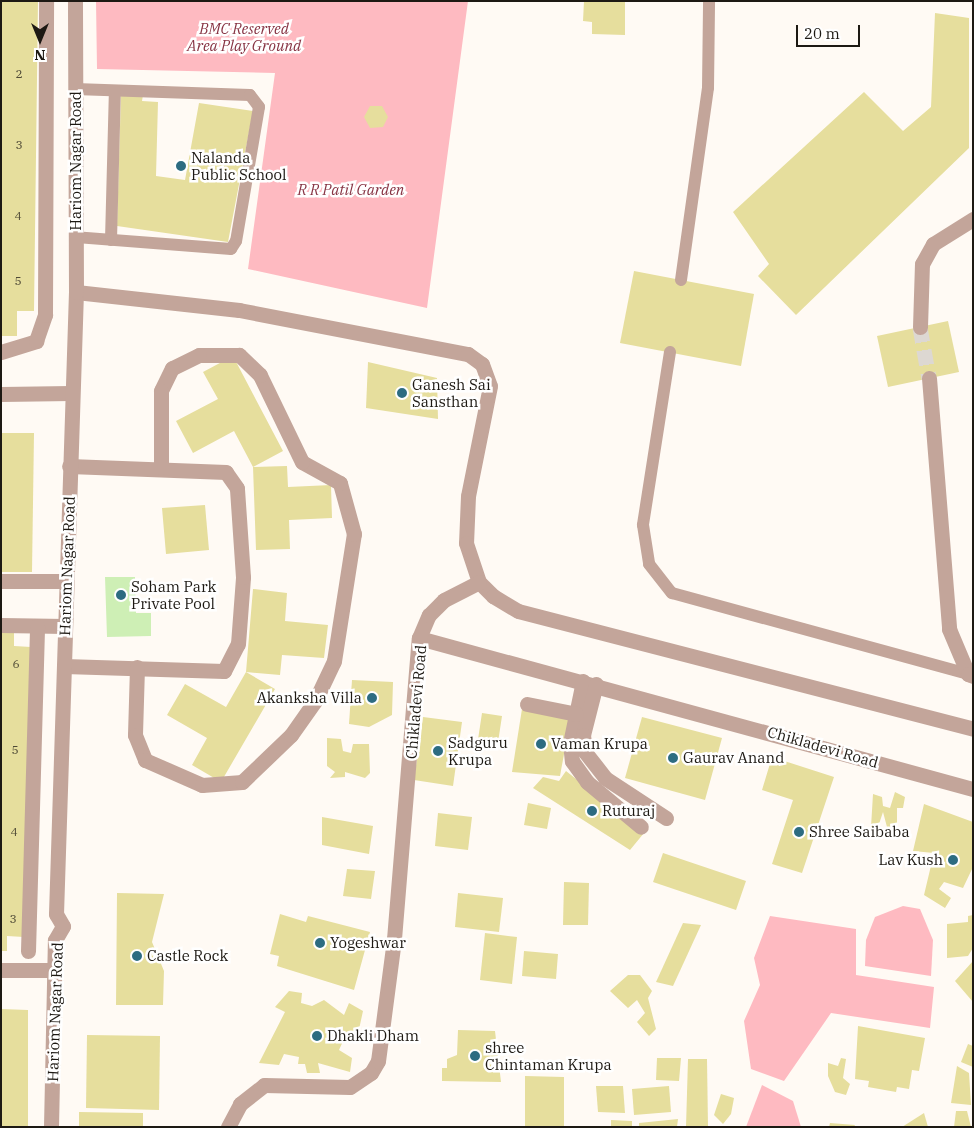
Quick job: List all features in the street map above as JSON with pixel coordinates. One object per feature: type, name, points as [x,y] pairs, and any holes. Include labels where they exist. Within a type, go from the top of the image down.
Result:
[{"type":"street","points":[[1,352],[36,340],[45,315],[46,1]]},
{"type":"street","name":"Hariom Nagar Road","points":[[50,1127],[56,970],[55,940],[63,926],[56,916],[71,392],[76,292],[75,1]]},
{"type":"street","points":[[920,327],[922,264],[933,244],[973,219]]},
{"type":"street","points":[[76,292],[239,310],[454,351],[482,364],[490,386],[468,496],[466,543],[479,582],[518,611],[973,729]]},
{"type":"street","points":[[137,667],[135,735],[145,760],[202,785],[242,782],[291,735],[315,701],[334,661],[354,534],[340,483],[302,462],[260,375],[239,356],[199,355],[172,368],[161,391],[161,467]]},
{"type":"street","points":[[929,378],[949,629],[970,675]]},
{"type":"street","points":[[1,394],[71,392]]},
{"type":"street","points":[[35,680],[63,674],[137,667],[220,672],[228,667],[238,644],[243,577],[234,480],[226,472],[161,467],[69,466]]},
{"type":"street","points":[[1,581],[66,581]]},
{"type":"street","points":[[419,638],[429,615],[444,600],[479,582]]},
{"type":"street","points":[[1,625],[65,626]]},
{"type":"street","points":[[28,951],[37,626]]},
{"type":"street","name":"Chikladevi Road","points":[[228,1127],[240,1104],[264,1085],[350,1088],[371,1073],[378,1062],[394,939],[419,638],[590,682],[973,790]]},
{"type":"street","points":[[590,682],[576,714],[570,743],[578,772],[641,826]]},
{"type":"street","points":[[590,682],[583,735],[585,752],[605,778],[666,818]]},
{"type":"street","points":[[527,704],[576,714]]},
{"type":"street","points":[[34,734],[61,735]]},
{"type":"street","points":[[32,809],[59,810]]},
{"type":"street","points":[[30,914],[56,916]]},
{"type":"street","points":[[1,970],[56,970]]},
{"type":"lane","points":[[681,280],[708,88],[710,1]]},
{"type":"lane","points":[[76,89],[250,95],[258,107],[234,246],[224,250],[76,237]]},
{"type":"lane","points":[[111,240],[115,91]]},
{"type":"lane","points":[[670,352],[643,525],[649,564],[672,593],[970,675]]},
{"type":"green space","name":"R R Patil Garden","points":[[96,1],[468,1],[427,308],[248,269],[275,73],[97,69]]},
{"type":"green space","points":[[903,906],[920,909],[933,940],[931,976],[865,966],[866,940],[875,917]]},
{"type":"green space","points":[[770,916],[856,929],[856,975],[934,987],[930,1028],[831,1013],[784,1081],[751,1069],[744,1021],[760,985],[754,958]]},
{"type":"green space","points":[[762,1085],[793,1101],[801,1127],[746,1127]]},
{"type":"shaded area","name":"Soham Park Private Pool","points":[[105,577],[135,577],[136,613],[151,613],[151,636],[107,637]]},
{"type":"building","points":[[1,1],[38,1],[34,311],[17,311],[17,336],[1,336]]},
{"type":"building","points":[[584,1],[625,1],[625,35],[592,34],[592,22],[583,21]]},
{"type":"building","points":[[935,13],[969,18],[969,148],[796,315],[758,276],[769,264],[733,212],[864,92],[903,131],[931,107]]},
{"type":"building","name":"Nalanda Public School","points":[[121,94],[143,95],[142,101],[158,102],[156,176],[185,180],[199,103],[253,111],[228,242],[117,226]]},
{"type":"building","points":[[370,106],[382,106],[388,117],[383,127],[370,128],[364,117]]},
{"type":"building","points":[[634,271],[754,294],[741,366],[620,343]]},
{"type":"building","points":[[948,321],[959,372],[888,387],[877,336]]},
{"type":"building","points":[[233,356],[283,451],[253,467],[234,431],[193,453],[176,421],[218,399],[203,372]]},
{"type":"building","name":"Ganesh Sai Sansthan","points":[[368,362],[437,378],[438,419],[366,408]]},
{"type":"building","points":[[1,433],[34,433],[32,572],[1,572]]},
{"type":"building","points":[[287,466],[288,487],[331,485],[332,518],[289,520],[290,549],[256,550],[253,467]]},
{"type":"building","points":[[205,505],[209,550],[166,554],[162,508]]},
{"type":"building","points":[[253,589],[287,593],[285,621],[328,625],[324,658],[282,655],[280,675],[246,672]]},
{"type":"building","points":[[1,630],[14,631],[14,646],[31,647],[24,937],[7,936],[7,951],[1,951]]},
{"type":"building","points":[[246,672],[275,689],[221,782],[192,765],[207,738],[167,715],[185,684],[226,707]]},
{"type":"building","name":"Akanksha Villa","points":[[352,680],[393,682],[392,715],[369,727],[349,724]]},
{"type":"building","name":"Vaman Krupa","points":[[522,709],[571,716],[560,776],[512,772]]},
{"type":"building","points":[[482,713],[502,716],[497,749],[477,746]]},
{"type":"building","name":"Sadguru Krupa","points":[[423,717],[462,722],[453,786],[414,780]]},
{"type":"building","name":"Gaurav Anand","points":[[642,717],[722,738],[705,800],[625,778]]},
{"type":"building","points":[[327,738],[341,739],[343,751],[351,753],[353,744],[369,744],[370,773],[365,778],[345,772],[345,777],[330,778],[335,772],[327,766]]},
{"type":"building","name":"Shree Saibaba","points":[[772,757],[834,777],[802,873],[772,864],[793,800],[762,790]]},
{"type":"building","name":"Ruturaj","points":[[566,771],[644,833],[630,850],[533,788],[543,777],[559,781]]},
{"type":"building","points":[[895,792],[905,797],[903,808],[897,808],[897,829],[887,827],[883,812],[878,827],[871,827],[873,794],[882,797],[883,806],[890,808]]},
{"type":"building","points":[[528,803],[551,808],[547,829],[524,825]]},
{"type":"building","name":"Lav Kush","points":[[924,804],[973,822],[973,867],[963,888],[944,882],[939,889],[951,898],[945,908],[924,895],[934,853],[913,851]]},
{"type":"building","points":[[438,813],[472,817],[468,850],[435,846]]},
{"type":"building","points":[[322,817],[373,826],[369,854],[322,845]]},
{"type":"building","points":[[663,853],[746,881],[736,910],[653,882]]},
{"type":"building","points":[[347,869],[375,871],[371,899],[343,896]]},
{"type":"building","points":[[564,882],[589,883],[588,925],[563,925]]},
{"type":"building","name":"Castle Rock","points":[[117,893],[164,894],[152,942],[164,971],[163,1005],[116,1005]]},
{"type":"building","points":[[458,893],[503,898],[499,932],[455,927]]},
{"type":"building","name":"Yogeshwar","points":[[280,914],[306,922],[308,916],[370,932],[354,990],[277,966],[279,956],[270,954]]},
{"type":"building","points":[[973,915],[973,948],[968,956],[947,958],[947,924],[968,922],[968,916]]},
{"type":"building","points":[[683,923],[701,925],[673,986],[656,982]]},
{"type":"building","points":[[485,933],[517,937],[512,984],[480,980]]},
{"type":"building","points":[[524,951],[558,954],[556,979],[522,976]]},
{"type":"building","points":[[973,961],[973,1002],[955,981]]},
{"type":"building","points":[[628,975],[640,975],[652,991],[648,998],[656,1029],[649,1036],[637,1022],[645,1013],[637,1000],[628,1008],[610,991]]},
{"type":"building","name":"Dhakli Dham","points":[[289,991],[302,993],[301,1003],[312,1006],[324,1000],[344,1015],[349,1003],[363,1011],[356,1043],[344,1039],[339,1050],[352,1058],[350,1072],[318,1063],[320,1073],[307,1073],[305,1064],[298,1064],[299,1057],[284,1054],[279,1065],[259,1063],[285,1012],[275,1007]]},
{"type":"building","points":[[1,1009],[28,1010],[28,1127],[1,1127]]},
{"type":"building","points":[[858,1026],[925,1038],[919,1071],[912,1070],[909,1089],[897,1087],[896,1092],[868,1087],[869,1081],[855,1079]]},
{"type":"building","name":"shree Chintaman Krupa","points":[[458,1030],[495,1031],[501,1082],[442,1081],[442,1068],[447,1068],[447,1059],[457,1055]]},
{"type":"building","points":[[87,1035],[160,1036],[159,1110],[86,1108]]},
{"type":"building","points":[[968,1044],[973,1046],[973,1067],[961,1062]]},
{"type":"building","points":[[657,1058],[681,1058],[679,1081],[656,1080]]},
{"type":"building","points":[[841,1058],[846,1059],[843,1078],[850,1084],[846,1095],[835,1092],[828,1076],[828,1063],[838,1066]]},
{"type":"building","points":[[688,1059],[707,1059],[708,1127],[686,1127]]},
{"type":"building","points":[[957,1066],[969,1073],[971,1105],[951,1103]]},
{"type":"building","points":[[525,1076],[564,1077],[564,1127],[525,1127]]},
{"type":"building","points":[[596,1086],[623,1086],[625,1113],[598,1112]]},
{"type":"building","points":[[669,1086],[671,1112],[634,1115],[632,1089]]},
{"type":"building","points":[[721,1094],[734,1098],[731,1114],[723,1124],[714,1115]]},
{"type":"building","points":[[956,1111],[967,1111],[971,1127],[954,1127]]},
{"type":"building","points":[[79,1112],[143,1113],[143,1127],[79,1127]]},
{"type":"building","points":[[924,1113],[928,1127],[902,1127]]},
{"type":"building","points":[[678,1119],[677,1127],[639,1127],[639,1123]]},
{"type":"building","points":[[611,1120],[632,1121],[632,1127],[611,1127]]},
{"type":"building","points":[[830,1123],[855,1125],[854,1127],[829,1127]]},
{"type":"tunnel","points":[[920,327],[929,378]]},
{"type":"place","name":"Nalanda Public School","points":[[181,166]]},
{"type":"place","name":"Ganesh Sai Sansthan","points":[[402,393]]},
{"type":"place","name":"Soham Park Private Pool","points":[[121,595]]},
{"type":"place","name":"Akanksha Villa","points":[[372,698]]},
{"type":"place","name":"Vaman Krupa","points":[[541,744]]},
{"type":"place","name":"Sadguru Krupa","points":[[438,751]]},
{"type":"place","name":"Gaurav Anand","points":[[673,758]]},
{"type":"place","name":"Ruturaj","points":[[592,811]]},
{"type":"place","name":"Shree Saibaba","points":[[799,832]]},
{"type":"place","name":"Lav Kush","points":[[953,860]]},
{"type":"place","name":"Yogeshwar","points":[[320,943]]},
{"type":"place","name":"Castle Rock","points":[[137,956]]},
{"type":"place","name":"Dhakli Dham","points":[[317,1036]]},
{"type":"place","name":"shree Chintaman Krupa","points":[[475,1056]]},
{"type":"park label","name":"BMC Reserved Area Play Ground","points":[[244,36]]}]
